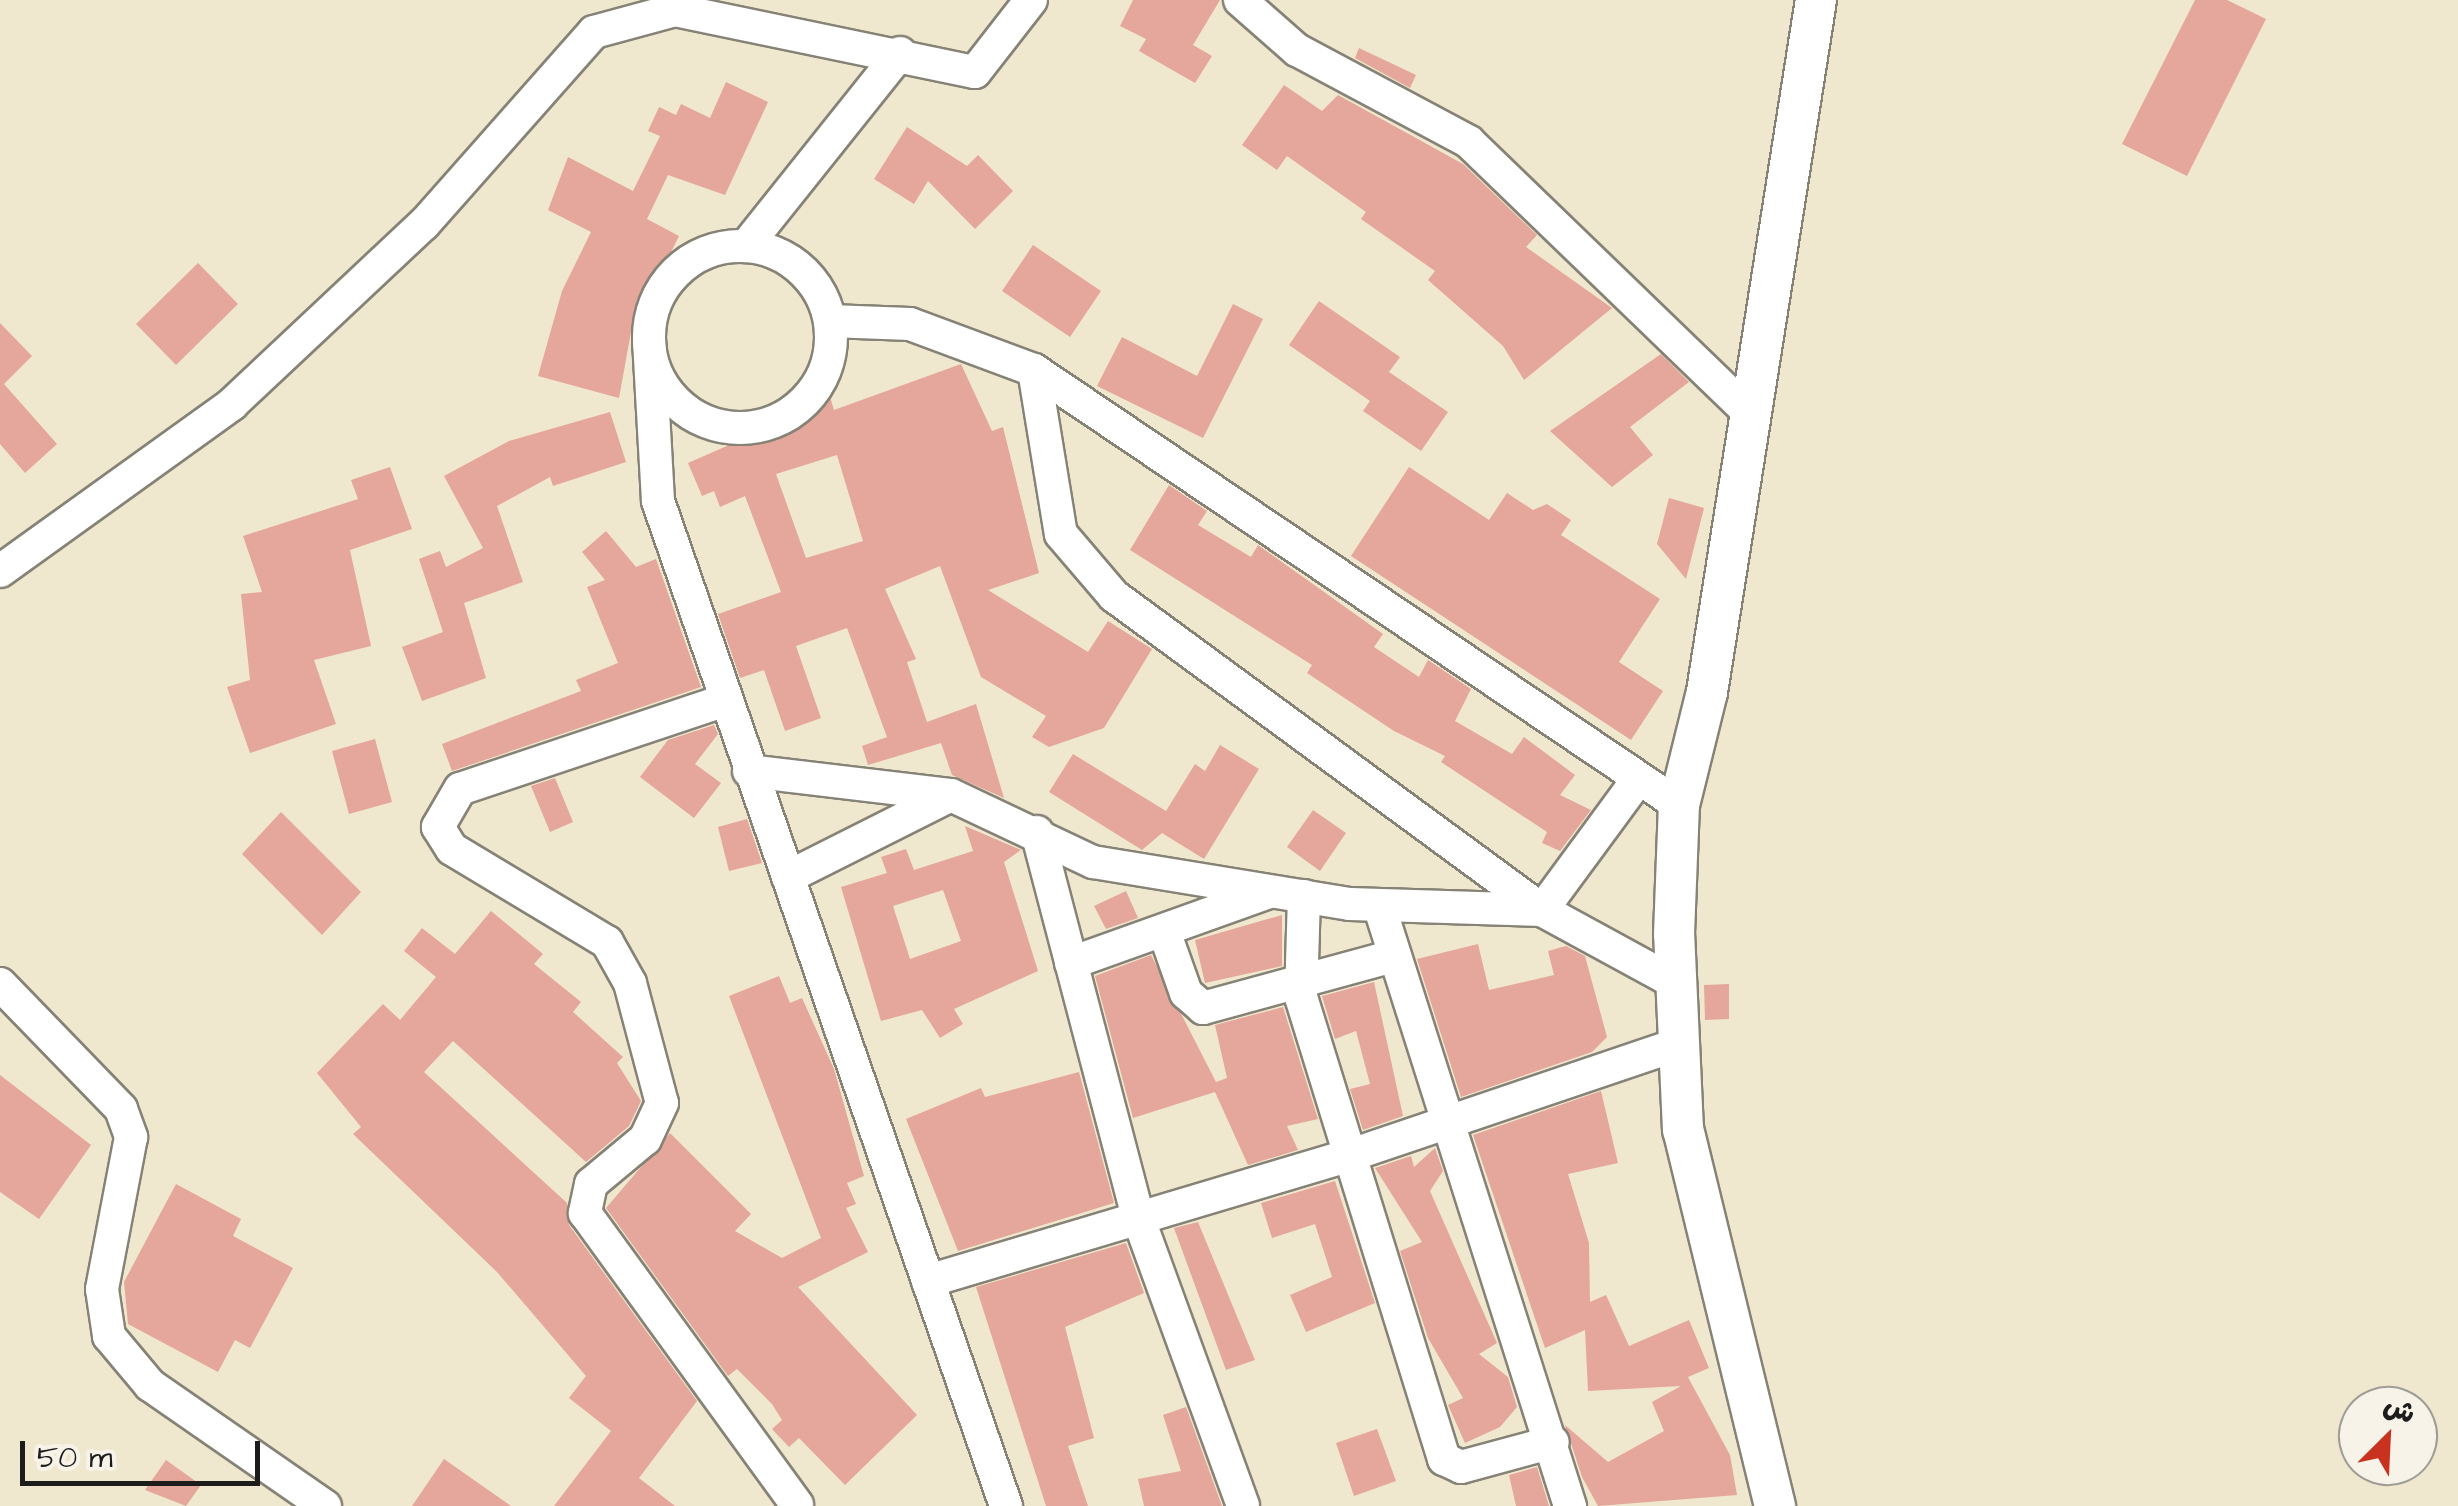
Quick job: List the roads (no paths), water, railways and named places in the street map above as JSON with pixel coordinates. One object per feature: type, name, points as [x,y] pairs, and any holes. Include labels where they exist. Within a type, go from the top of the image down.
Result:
[{"type":"street","points":[[0,571],[232,404],[424,224],[594,32],[675,10],[900,53],[975,72],[1030,0]]},
{"type":"street","points":[[1240,0],[1297,50],[1469,142],[1748,410]]},
{"type":"street","points":[[1775,1506],[1683,1130],[1674,982],[1680,805],[1708,692],[1748,410],[1816,0]]},
{"type":"street","points":[[746,246],[900,53]]},
{"type":"street","points":[[648,340],[654,369],[692,415],[750,428],[803,404],[831,352],[830,321],[801,270],[746,246],[716,249],[678,272],[653,310],[648,340],[658,501],[1006,1506]]},
{"type":"street","points":[[830,321],[910,324],[1034,370],[1636,782],[1680,805]]},
{"type":"street","points":[[1034,370],[1061,534],[1114,596],[1542,910],[1674,982]]},
{"type":"street","points":[[726,700],[460,789],[438,827],[452,849],[596,933],[630,983],[662,1104],[645,1138],[590,1184],[584,1213],[797,1505]]},
{"type":"street","points":[[749,771],[951,796],[1037,832],[1093,862],[1379,905],[1542,910]]},
{"type":"street","points":[[1542,910],[1636,782]]},
{"type":"street","points":[[788,877],[951,796]]},
{"type":"street","points":[[1037,832],[1138,1217],[1243,1506]]},
{"type":"street","points":[[1071,963],[1272,891]]},
{"type":"street","points":[[1304,896],[1302,976],[1351,1155],[1444,1459],[1461,1467],[1553,1442]]},
{"type":"street","points":[[1379,905],[1390,957],[1452,1121],[1570,1506]]},
{"type":"street","points":[[1164,931],[1186,993],[1203,1008],[1302,976],[1390,957]]},
{"type":"street","points":[[0,984],[121,1109],[131,1138],[102,1289],[108,1336],[150,1385],[325,1506]]},
{"type":"street","points":[[928,1281],[1351,1155],[1678,1044]]}]
